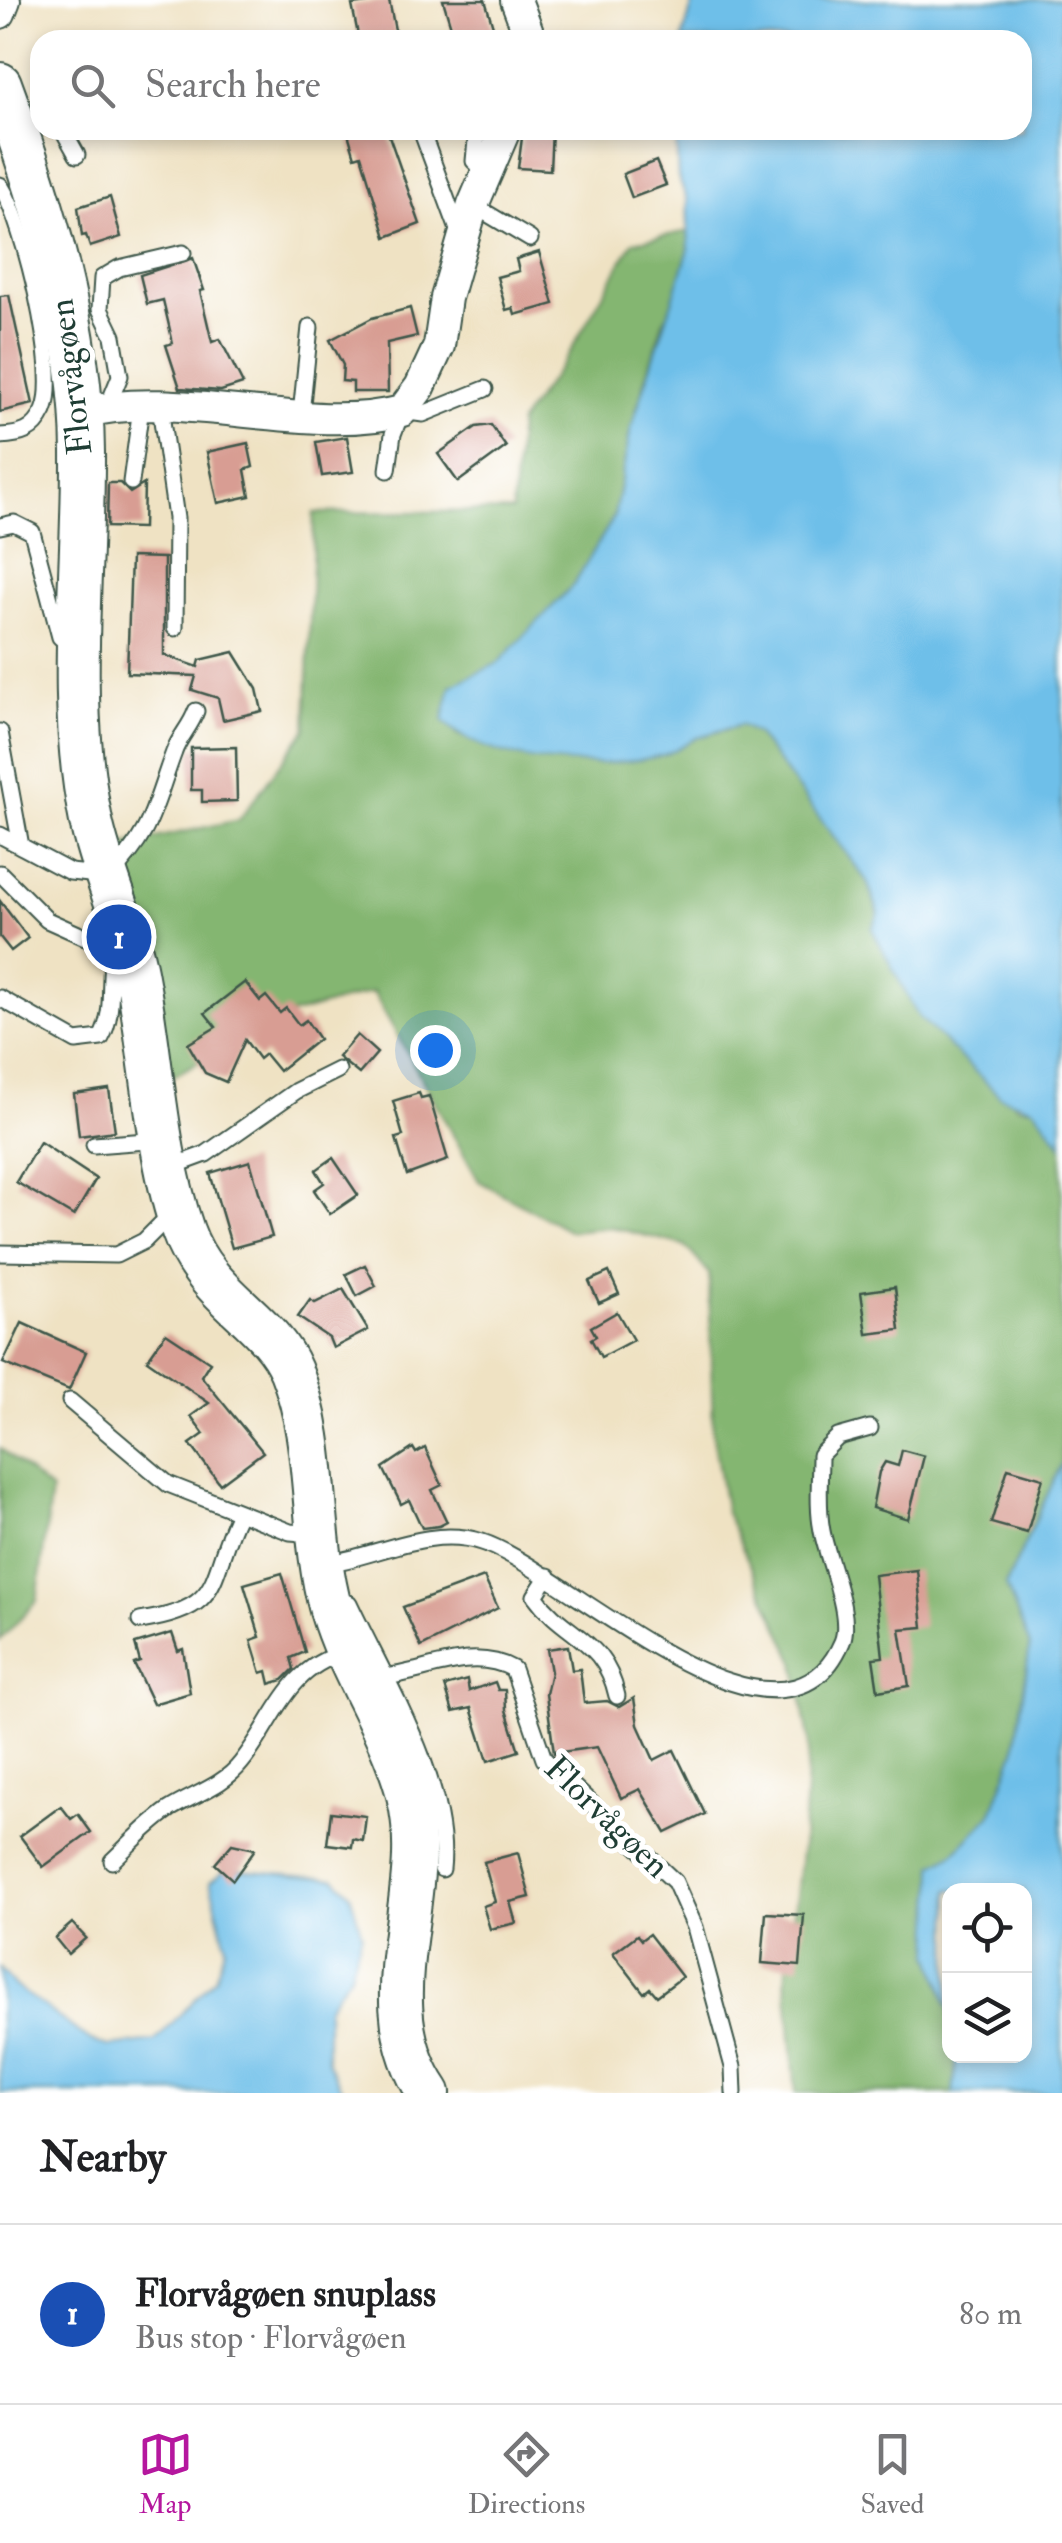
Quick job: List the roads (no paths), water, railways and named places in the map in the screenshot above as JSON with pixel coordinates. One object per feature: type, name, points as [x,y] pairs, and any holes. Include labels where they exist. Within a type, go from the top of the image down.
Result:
[{"type":"street","points":[[0,13],[4,0]]},
{"type":"street","points":[[516,0],[527,30]]},
{"type":"street","name":"Florvågøen","points":[[14,105],[94,410],[77,693],[83,772],[122,948],[145,1024],[183,1234],[216,1291],[280,1350],[288,1365],[308,1438],[323,1554],[348,1653],[389,1740],[413,1817],[400,2014],[408,2055],[429,2093]]},
{"type":"street","points":[[94,410],[151,407],[387,415],[402,411],[420,387],[438,346],[472,204],[500,140]]},
{"type":"lane","points":[[68,140],[76,154]]},
{"type":"lane","points":[[425,140],[462,242]]},
{"type":"lane","points":[[476,140],[474,161],[486,172]]},
{"type":"lane","name":"Florvågøen","points":[[0,185],[42,313],[49,373],[48,396],[36,423],[26,433],[0,436]]},
{"type":"lane","points":[[472,204],[530,239]]},
{"type":"lane","points":[[94,410],[120,376],[113,336],[100,309],[102,278],[120,268],[184,253]]},
{"type":"lane","points":[[301,414],[310,327]]},
{"type":"lane","points":[[388,470],[393,434],[402,411],[423,414],[485,389]]},
{"type":"lane","points":[[131,482],[151,407]]},
{"type":"lane","points":[[151,407],[176,518],[175,628]]},
{"type":"lane","points":[[0,526],[14,523],[32,532],[60,637],[79,645]]},
{"type":"lane","points":[[0,835],[70,872],[106,876],[138,847],[152,821],[175,748],[196,711]]},
{"type":"lane","points":[[0,732],[21,846]]},
{"type":"lane","points":[[0,873],[47,920],[122,948]]},
{"type":"lane","name":"Florvågøen","points":[[0,998],[76,1042],[101,1038],[108,1025],[108,974],[122,948]]},
{"type":"lane","points":[[0,1252],[128,1252],[170,1172],[206,1154],[296,1091],[338,1070]]},
{"type":"lane","points":[[94,1144],[170,1172]]},
{"type":"lane","points":[[70,1401],[168,1484],[290,1532],[323,1554],[426,1539],[480,1541],[548,1576],[667,1653],[720,1681],[772,1692],[804,1682],[836,1652],[844,1629],[821,1529],[820,1455],[838,1437],[870,1428]]},
{"type":"lane","points":[[140,1622],[189,1611],[201,1602],[217,1575],[239,1513]]},
{"type":"lane","name":"Florvågøen","points":[[323,1554],[428,1778],[440,1823],[442,1869]]},
{"type":"lane","points":[[548,1576],[535,1596],[588,1641],[611,1669],[617,1696]]},
{"type":"lane","points":[[112,1861],[167,1811],[226,1779],[240,1766],[294,1681],[325,1658],[348,1653]]},
{"type":"lane","name":"Florvågøen","points":[[383,1677],[450,1660],[504,1664],[513,1670],[544,1759],[675,1882],[695,1928],[733,2067],[734,2093]]},
{"type":"water","points":[[694,0],[1062,0],[1062,1145],[1034,1108],[1001,1097],[918,1016],[872,929],[879,913],[867,881],[757,734],[741,725],[702,736],[663,755],[579,763],[516,756],[487,748],[462,736],[443,720],[451,686],[498,663],[574,584],[614,517],[631,428],[689,249],[687,199],[678,177],[676,140],[1032,140],[1032,30],[685,30]]},
{"type":"water","points":[[1062,1463],[1062,2093],[953,2093],[956,2063],[1032,2063],[1032,1883],[942,1883],[942,1987],[931,1953],[934,1865],[954,1853],[991,1815],[1015,1751],[1030,1646],[1006,1585]]},
{"type":"water","points":[[224,1871],[335,1878],[350,1893],[362,1934],[350,1974],[327,2007],[327,2062],[344,2093],[0,2093],[0,1968],[14,1985],[91,2041],[109,2046],[155,2041],[215,1978],[226,1946],[210,1882]]},
{"type":"place","name":"Florvågøen snuplass","points":[[119,937]]}]
